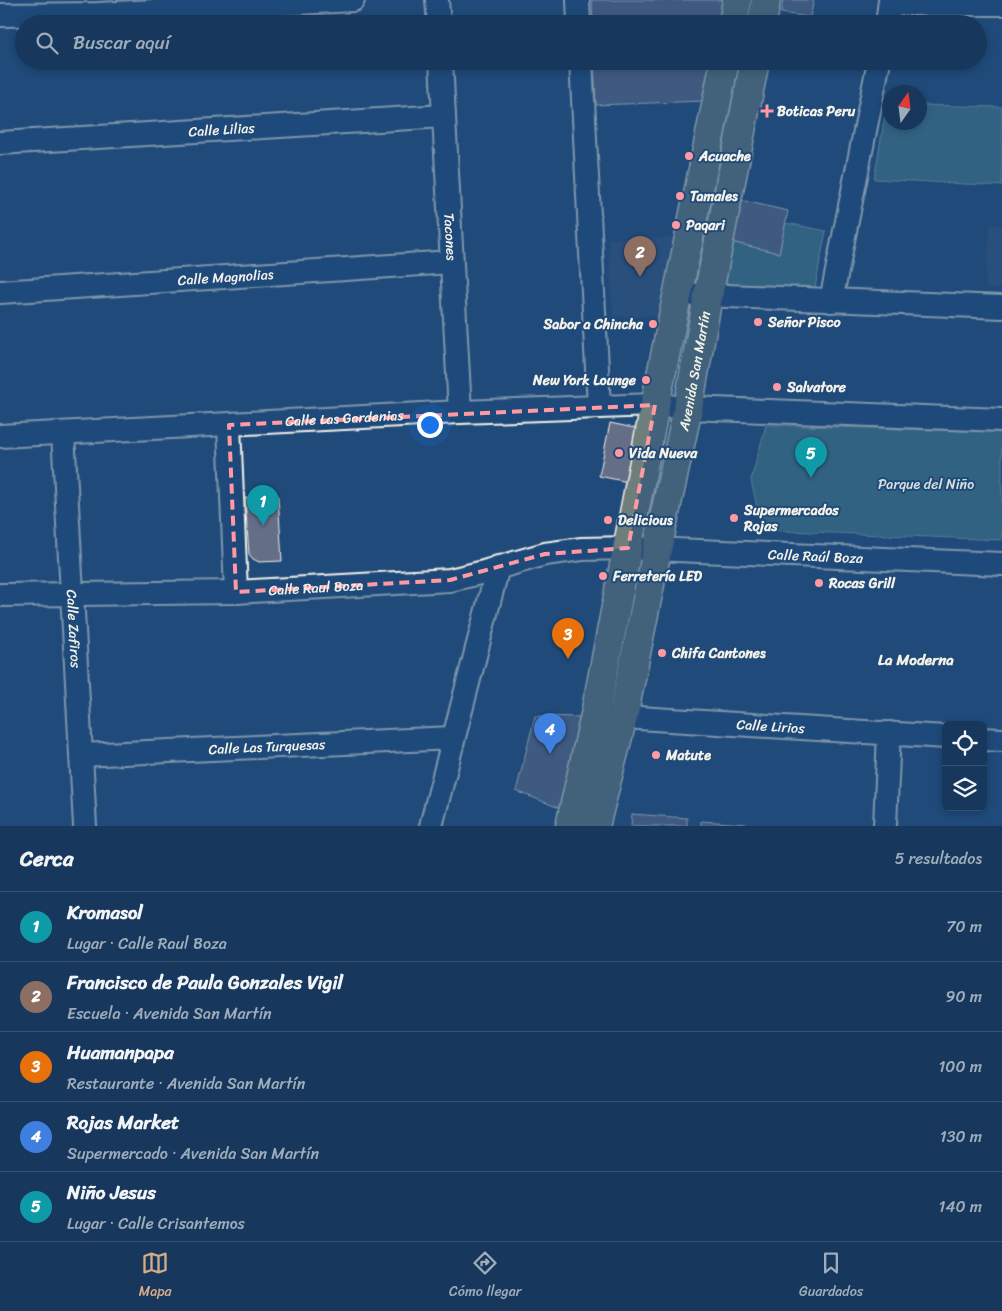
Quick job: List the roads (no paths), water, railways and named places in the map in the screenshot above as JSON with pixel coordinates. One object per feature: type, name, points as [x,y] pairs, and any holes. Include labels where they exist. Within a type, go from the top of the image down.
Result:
[{"type":"main road","points":[[734,15],[737,0]]},
{"type":"main road","points":[[764,15],[766,0]]},
{"type":"main road","points":[[570,826],[596,715],[655,405],[723,70]]},
{"type":"main road","name":"Avenida San Martín","points":[[595,826],[623,717],[688,408],[708,296],[753,70]]},
{"type":"street","points":[[0,16],[98,7],[353,0]]},
{"type":"street","points":[[438,0],[439,15]]},
{"type":"street","points":[[578,0],[579,15]]},
{"type":"street","points":[[889,9],[1002,4]]},
{"type":"street","name":"Tacones","points":[[441,70],[460,412]]},
{"type":"street","points":[[581,70],[599,407]]},
{"type":"street","points":[[831,301],[877,70]]},
{"type":"street","name":"Calle Lilias","points":[[0,142],[444,116]]},
{"type":"street","name":"Calle Magnolias","points":[[0,292],[451,262]]},
{"type":"street","points":[[678,294],[1002,307]]},
{"type":"street","name":"Calle Las Gardenias","points":[[0,436],[460,412],[655,405],[688,408],[1002,420]]},
{"type":"street","points":[[229,425],[236,592]]},
{"type":"street","name":"Calle Zafiros","points":[[63,433],[85,826]]},
{"type":"street","name":"Calle Raúl Boza","points":[[628,548],[1002,564]]},
{"type":"street","name":"Calle Raul Boza","points":[[0,595],[236,592],[450,580],[480,574],[545,554],[582,549],[628,548]]},
{"type":"street","points":[[431,826],[498,568]]},
{"type":"street","name":"Calle Lirios","points":[[596,715],[942,737]]},
{"type":"street","points":[[885,826],[889,733]]},
{"type":"street","name":"Calle Las Turquesas","points":[[81,755],[454,738]]},
{"type":"street","points":[[987,739],[1002,740]]},
{"type":"place","name":"Boticas Peru","points":[[767,111]]},
{"type":"place","name":"Acuache","points":[[689,156]]},
{"type":"place","name":"Tamales","points":[[680,196]]},
{"type":"place","name":"Paqari","points":[[676,225]]},
{"type":"place","name":"Francisco de Paula Gonzales Vigil","points":[[640,277]]},
{"type":"place","name":"Señor Pisco","points":[[758,322]]},
{"type":"place","name":"Sabor a Chincha","points":[[653,324]]},
{"type":"place","name":"New York Lounge","points":[[646,380]]},
{"type":"place","name":"Salvatore","points":[[777,387]]},
{"type":"place","name":"Vida Nueva","points":[[619,453]]},
{"type":"place","name":"Niño Jesus","points":[[811,478]]},
{"type":"place","name":"Supermercados Rojas","points":[[734,518]]},
{"type":"place","name":"Delicious","points":[[608,520]]},
{"type":"place","name":"Kromasol","points":[[263,526]]},
{"type":"place","name":"Ferretería LED","points":[[603,576]]},
{"type":"place","name":"Rocas Grill","points":[[819,583]]},
{"type":"place","name":"Chifa Cantones","points":[[662,653]]},
{"type":"place","name":"Huamanpapa","points":[[568,659]]},
{"type":"place","name":"Rojas Market","points":[[550,754]]},
{"type":"place","name":"Matute","points":[[656,755]]},
{"type":"district","name":"La Moderna","points":[[916,660]]},
{"type":"park label","name":"Parque del Niño","points":[[926,484]]}]
